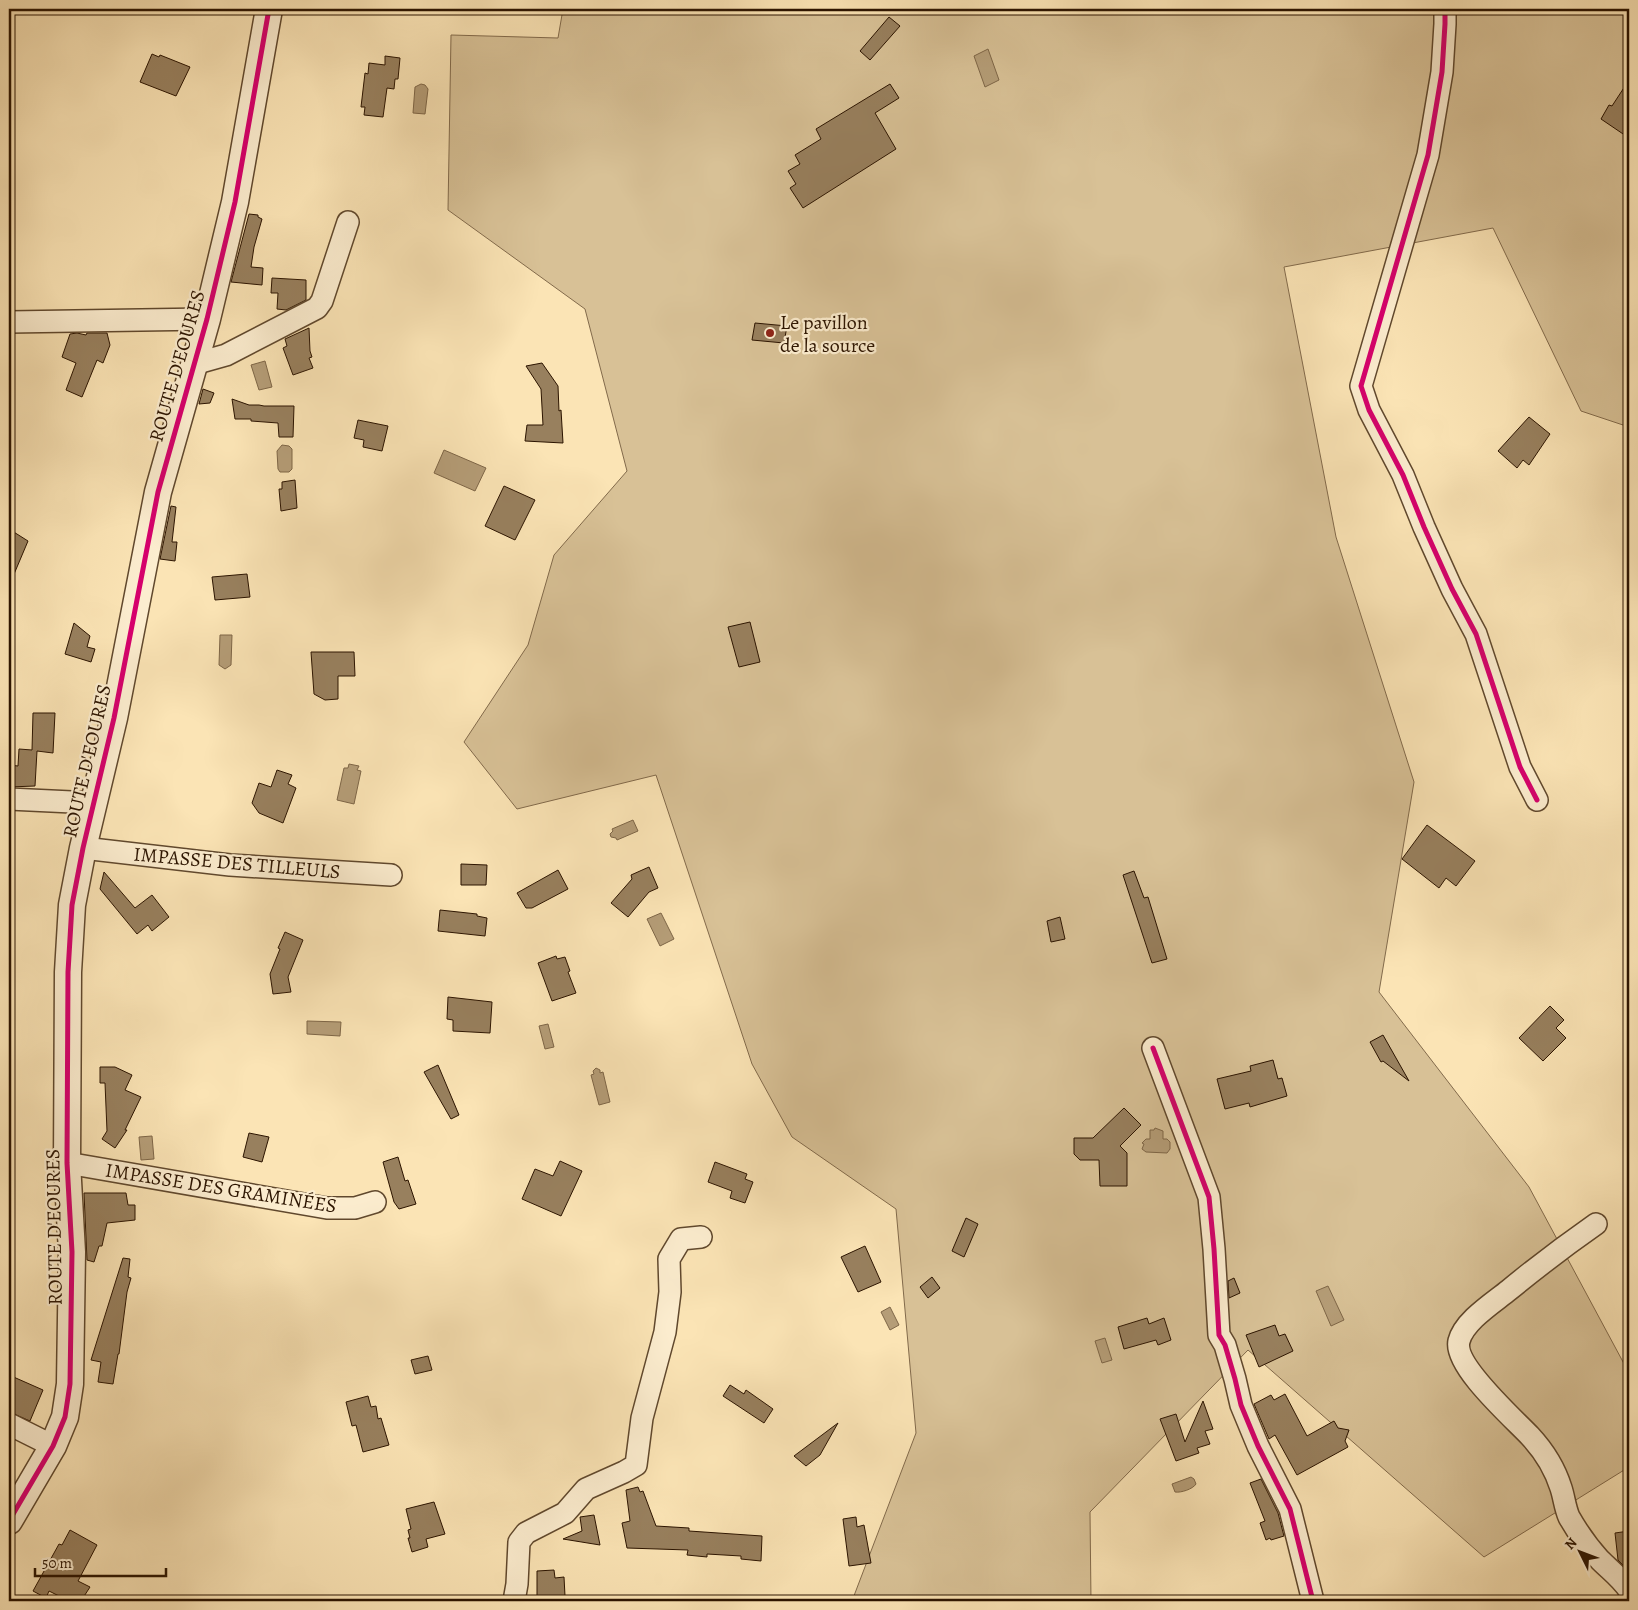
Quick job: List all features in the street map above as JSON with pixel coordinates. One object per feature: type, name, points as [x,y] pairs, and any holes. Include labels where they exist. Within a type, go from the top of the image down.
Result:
[{"type":"street","name":"ROUTE D'EOURES","points":[[9,1521],[53,1446],[65,1417],[70,1384],[72,1252],[67,1163],[68,972],[72,905],[93,803],[114,718],[158,492],[207,319],[235,202],[269,9]]},
{"type":"street","points":[[1445,9],[1446,24],[1442,72],[1428,155],[1360,386],[1369,410],[1403,475],[1452,589],[1476,634],[1520,767],[1537,800]]},
{"type":"street","points":[[194,364],[226,355],[316,308],[322,301],[348,222]]},
{"type":"street","points":[[9,322],[207,319]]},
{"type":"street","points":[[9,799],[93,803]]},
{"type":"street","name":"IMPASSE DES TILLEULS","points":[[83,848],[230,865],[391,875]]},
{"type":"street","points":[[1153,1048],[1209,1197],[1219,1335],[1225,1345],[1241,1405],[1258,1446],[1290,1509],[1313,1601]]},
{"type":"street","name":"IMPASSE DES GRAMINÉES","points":[[67,1163],[327,1208],[355,1208],[375,1202]]},
{"type":"street","points":[[1596,1224],[1536,1267],[1481,1313],[1465,1329],[1459,1342],[1459,1353],[1479,1383],[1544,1453],[1560,1485],[1568,1515],[1599,1558],[1629,1590]]},
{"type":"street","points":[[514,1601],[517,1584],[519,1542],[526,1532],[565,1514],[586,1490],[636,1465],[642,1418],[665,1332],[670,1292],[669,1259],[681,1239],[701,1237]]},
{"type":"street","points":[[9,1424],[53,1446]]},
{"type":"shaded area","points":[[563,9],[1629,9],[1629,427],[1581,411],[1493,228],[1284,267],[1336,537],[1414,782],[1379,992],[1529,1187],[1629,1373],[1629,1467],[1484,1557],[1248,1350],[1090,1512],[1091,1601],[852,1601],[916,1433],[896,1209],[792,1137],[752,1064],[656,775],[517,809],[464,742],[528,645],[554,555],[627,471],[585,309],[448,210],[451,35],[558,38]]},
{"type":"shaded area","points":[[988,49],[999,80],[985,87],[974,56]]},
{"type":"shaded area","points":[[421,84],[425,85],[428,89],[425,114],[413,113],[415,87]]},
{"type":"shaded area","points":[[265,361],[272,387],[259,390],[251,365]]},
{"type":"shaded area","points":[[282,445],[289,446],[292,449],[292,469],[289,472],[280,472],[278,469],[277,451]]},
{"type":"shaded area","points":[[444,450],[486,468],[475,491],[434,473]]},
{"type":"shaded area","points":[[220,635],[232,635],[231,665],[225,669],[219,665]]},
{"type":"shaded area","points":[[349,764],[359,766],[357,770],[361,771],[354,804],[337,800],[344,768],[348,768]]},
{"type":"shaded area","points":[[633,820],[638,831],[617,840],[611,837],[612,829]]},
{"type":"shaded area","points":[[661,913],[674,939],[660,946],[647,919]]},
{"type":"shaded area","points":[[307,1021],[341,1022],[340,1036],[307,1034]]},
{"type":"shaded area","points":[[548,1024],[554,1047],[545,1049],[539,1026]]},
{"type":"shaded area","points":[[596,1068],[600,1070],[600,1073],[603,1072],[610,1102],[599,1105],[591,1075],[594,1074],[593,1071]]},
{"type":"shaded area","points":[[1155,1128],[1163,1131],[1163,1139],[1167,1139],[1170,1142],[1170,1149],[1167,1153],[1146,1152],[1142,1149],[1144,1144],[1142,1143],[1146,1139],[1150,1139],[1150,1130]]},
{"type":"shaded area","points":[[152,1136],[154,1159],[141,1160],[139,1137]]},
{"type":"shaded area","points":[[1328,1286],[1344,1320],[1331,1326],[1316,1291]]},
{"type":"shaded area","points":[[890,1307],[899,1325],[890,1330],[881,1312]]},
{"type":"shaded area","points":[[1105,1338],[1112,1360],[1102,1363],[1095,1341]]},
{"type":"shaded area","points":[[1191,1477],[1196,1484],[1192,1488],[1175,1492],[1172,1484]]},
{"type":"building","points":[[889,17],[900,26],[870,60],[860,51]]},
{"type":"building","points":[[152,54],[159,57],[160,55],[190,67],[176,96],[140,82]]},
{"type":"building","points":[[385,56],[400,58],[398,79],[395,79],[394,89],[387,88],[383,117],[364,115],[365,107],[361,107],[365,73],[368,74],[369,63],[385,65]]},
{"type":"building","points":[[1629,80],[1629,138],[1601,119],[1609,105],[1612,106]]},
{"type":"building","points":[[890,84],[899,98],[875,113],[896,149],[803,208],[790,188],[796,184],[788,171],[800,164],[795,155],[821,139],[816,129]]},
{"type":"building","points":[[249,214],[258,215],[262,219],[254,247],[251,267],[263,268],[262,285],[231,282]]},
{"type":"building","points":[[272,278],[306,280],[306,300],[286,310],[277,309],[278,293],[271,293]]},
{"type":"building","name":"Le pavillon de la source","points":[[755,323],[787,326],[784,343],[752,340]]},
{"type":"building","points":[[309,328],[312,357],[309,358],[313,368],[293,375],[283,348],[287,346],[285,339]]},
{"type":"building","points":[[87,333],[107,333],[110,345],[103,363],[97,360],[82,397],[66,390],[76,363],[62,357],[70,334],[86,335]]},
{"type":"building","points":[[542,363],[558,386],[563,443],[525,441],[527,425],[543,425],[541,389],[526,366]]},
{"type":"building","points":[[203,389],[214,393],[210,403],[199,404]]},
{"type":"building","points":[[232,399],[249,405],[294,406],[293,437],[279,437],[278,423],[235,419]]},
{"type":"building","points":[[1529,417],[1550,434],[1529,465],[1523,460],[1517,468],[1498,451]]},
{"type":"building","points":[[358,420],[388,426],[382,451],[363,447],[364,440],[354,438]]},
{"type":"building","points":[[295,480],[297,508],[281,511],[279,489],[282,489],[282,482]]},
{"type":"building","points":[[504,486],[535,500],[515,540],[485,526]]},
{"type":"building","points":[[171,506],[176,507],[172,542],[177,542],[175,561],[160,559]]},
{"type":"building","points":[[9,529],[28,541],[9,586]]},
{"type":"building","points":[[247,574],[250,597],[215,600],[212,577]]},
{"type":"building","points":[[750,622],[760,662],[739,667],[728,627]]},
{"type":"building","points":[[74,623],[90,636],[87,647],[95,649],[91,662],[65,654]]},
{"type":"building","points":[[311,652],[354,652],[355,676],[338,676],[338,699],[325,700],[314,694]]},
{"type":"building","points":[[33,713],[55,713],[53,753],[37,751],[35,786],[9,787],[9,765],[18,766],[19,749],[32,750]]},
{"type":"building","points":[[277,770],[292,775],[288,784],[296,788],[283,823],[259,813],[252,803],[259,783],[271,787]]},
{"type":"building","points":[[1427,825],[1475,861],[1456,886],[1446,878],[1439,888],[1402,859]]},
{"type":"building","points":[[461,864],[487,865],[486,885],[461,885]]},
{"type":"building","points":[[649,867],[658,888],[649,892],[628,917],[611,903],[632,879],[631,875]]},
{"type":"building","points":[[558,870],[568,889],[532,908],[526,908],[517,893]]},
{"type":"building","points":[[1134,871],[1144,898],[1148,897],[1167,959],[1152,963],[1123,875]]},
{"type":"building","points":[[104,872],[135,908],[152,895],[169,917],[152,931],[148,925],[137,934],[100,889]]},
{"type":"building","points":[[440,910],[477,914],[477,916],[487,918],[485,936],[438,931]]},
{"type":"building","points":[[1060,917],[1065,939],[1051,942],[1047,921]]},
{"type":"building","points":[[285,932],[303,940],[288,977],[291,992],[273,994],[270,974]]},
{"type":"building","points":[[556,956],[557,959],[565,957],[570,971],[568,972],[576,993],[552,1001],[538,963]]},
{"type":"building","points":[[448,997],[492,1002],[490,1033],[453,1031],[453,1020],[447,1019]]},
{"type":"building","points":[[1550,1006],[1564,1020],[1556,1028],[1566,1038],[1543,1061],[1519,1038]]},
{"type":"building","points":[[1383,1035],[1409,1081],[1383,1061],[1381,1062],[1370,1042]]},
{"type":"building","points":[[1273,1060],[1278,1079],[1282,1078],[1287,1096],[1250,1107],[1249,1103],[1225,1109],[1217,1079],[1251,1071],[1250,1066]]},
{"type":"building","points":[[438,1065],[459,1115],[451,1119],[424,1072]]},
{"type":"building","points":[[100,1067],[115,1067],[132,1075],[125,1090],[141,1097],[125,1130],[127,1130],[115,1148],[102,1139],[107,1131],[105,1083],[100,1083]]},
{"type":"building","points":[[1124,1108],[1141,1125],[1120,1146],[1127,1153],[1127,1186],[1100,1186],[1099,1160],[1080,1160],[1074,1154],[1074,1138],[1093,1138]]},
{"type":"building","points":[[249,1133],[269,1137],[262,1162],[243,1157]]},
{"type":"building","points":[[398,1157],[405,1181],[408,1180],[416,1204],[399,1209],[394,1202],[383,1162]]},
{"type":"building","points":[[560,1161],[582,1171],[561,1216],[522,1199],[535,1169],[553,1176]]},
{"type":"building","points":[[715,1162],[747,1174],[745,1179],[753,1182],[745,1203],[730,1198],[732,1191],[708,1182]]},
{"type":"building","points":[[84,1193],[126,1193],[128,1205],[135,1205],[135,1220],[107,1223],[102,1246],[99,1246],[94,1262],[87,1260]]},
{"type":"building","points":[[966,1218],[978,1224],[964,1257],[952,1251]]},
{"type":"building","points":[[865,1246],[881,1282],[858,1292],[841,1257]]},
{"type":"building","points":[[123,1258],[130,1259],[128,1277],[131,1278],[127,1292],[113,1384],[98,1382],[101,1362],[91,1360]]},
{"type":"building","points":[[932,1277],[940,1288],[928,1298],[920,1287]]},
{"type":"building","points":[[1234,1278],[1240,1293],[1229,1298],[1228,1281]]},
{"type":"building","points":[[1147,1318],[1149,1324],[1164,1318],[1171,1340],[1158,1345],[1156,1340],[1124,1349],[1118,1327]]},
{"type":"building","points":[[1275,1325],[1279,1336],[1285,1334],[1293,1351],[1259,1367],[1246,1335]]},
{"type":"building","points":[[428,1356],[432,1370],[415,1374],[411,1360]]},
{"type":"building","points":[[9,1375],[43,1390],[30,1421],[9,1412]]},
{"type":"building","points":[[730,1385],[744,1394],[746,1390],[773,1409],[764,1423],[723,1396]]},
{"type":"building","points":[[1285,1394],[1307,1436],[1334,1421],[1338,1428],[1349,1430],[1345,1441],[1348,1447],[1297,1475],[1275,1435],[1269,1439],[1254,1404],[1271,1395],[1274,1400]]},
{"type":"building","points":[[368,1396],[371,1407],[376,1406],[378,1419],[381,1418],[389,1445],[363,1452],[356,1425],[352,1426],[346,1402]]},
{"type":"building","points":[[1203,1401],[1213,1429],[1205,1431],[1210,1444],[1197,1448],[1199,1453],[1176,1461],[1160,1419],[1176,1414],[1185,1442]]},
{"type":"building","points":[[838,1423],[820,1455],[806,1466],[794,1456]]},
{"type":"building","points":[[1261,1479],[1278,1513],[1284,1536],[1271,1540],[1270,1538],[1266,1540],[1260,1523],[1265,1521],[1250,1483]]},
{"type":"building","points":[[638,1487],[640,1492],[643,1491],[656,1526],[689,1528],[689,1531],[762,1536],[761,1561],[741,1559],[741,1556],[707,1554],[707,1557],[687,1555],[688,1550],[627,1548],[622,1523],[630,1521],[626,1490]]},
{"type":"building","points":[[434,1502],[445,1534],[426,1539],[428,1547],[412,1552],[408,1538],[410,1538],[408,1530],[411,1529],[406,1509]]},
{"type":"building","points":[[594,1515],[600,1545],[563,1539],[582,1531],[580,1517]]},
{"type":"building","points":[[856,1517],[857,1527],[864,1525],[871,1563],[849,1566],[843,1519]]},
{"type":"building","points":[[70,1530],[97,1545],[78,1581],[90,1587],[81,1601],[69,1601],[49,1591],[46,1598],[33,1591],[59,1544],[62,1545]]},
{"type":"building","points":[[1629,1531],[1629,1571],[1618,1560],[1615,1533]]},
{"type":"building","points":[[554,1570],[555,1578],[564,1577],[565,1596],[537,1597],[537,1571]]},
{"type":"cycle path","points":[[9,1521],[53,1446],[65,1417],[70,1384],[72,1252],[67,1163],[68,972],[72,905],[83,848],[114,718],[158,492],[207,319],[235,202],[269,9]]},
{"type":"cycle path","points":[[1445,9],[1442,72],[1428,155],[1361,386],[1369,410],[1403,475],[1452,589],[1476,634],[1520,767],[1537,800]]},
{"type":"cycle path","points":[[1153,1048],[1209,1197],[1219,1335],[1225,1345],[1241,1405],[1258,1446],[1290,1509],[1313,1601]]},
{"type":"place","name":"Le pavillon de la source","points":[[770,333]]}]
